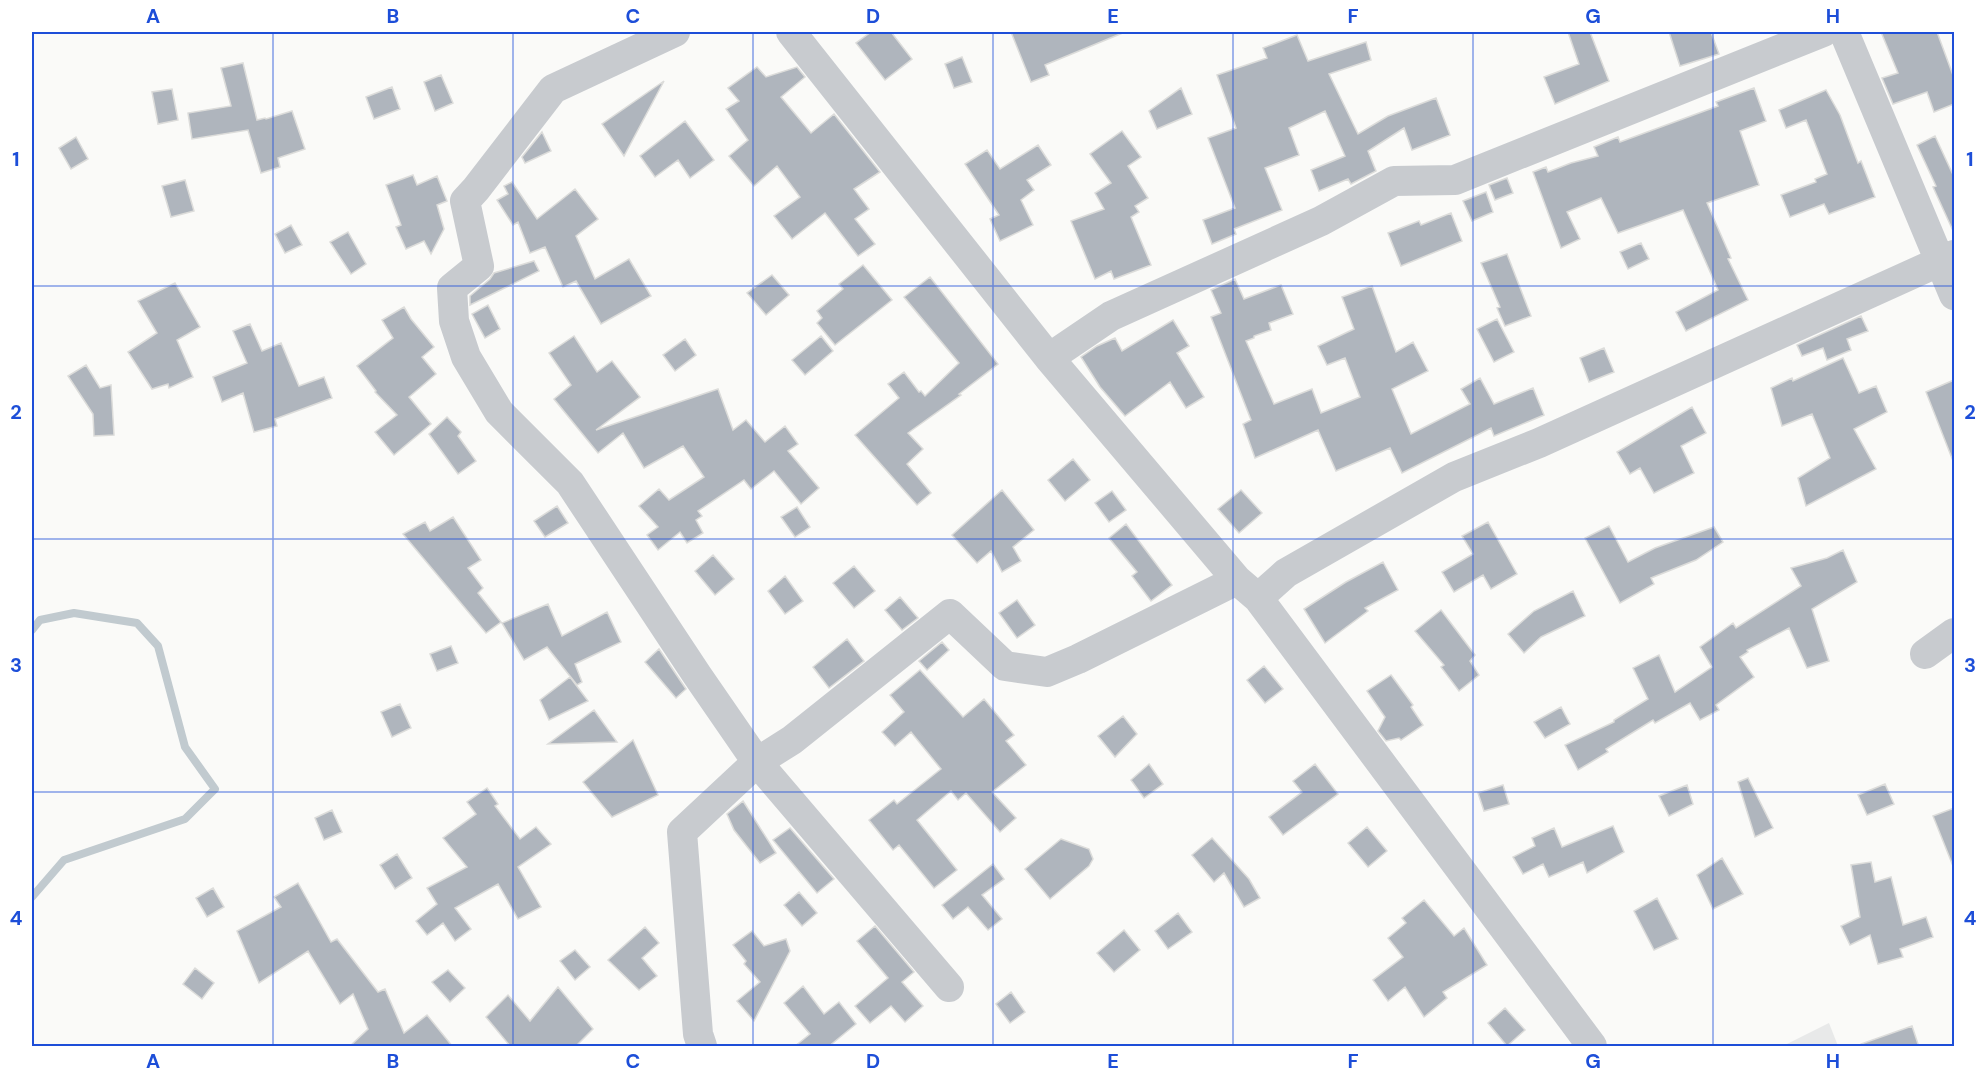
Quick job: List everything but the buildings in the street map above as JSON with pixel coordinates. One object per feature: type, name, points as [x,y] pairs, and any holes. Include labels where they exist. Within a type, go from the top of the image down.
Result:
[{"type":"street","points":[[675,32],[553,90],[465,201],[479,266],[452,288],[454,321],[466,357],[500,412],[570,483],[757,762],[949,987]]},
{"type":"street","points":[[791,32],[1049,358],[1247,589],[1592,1047]]},
{"type":"street","points":[[1049,358],[1111,316],[1321,221],[1394,181],[1455,180],[1823,32]]},
{"type":"street","points":[[1844,32],[1948,258],[1954,295]]},
{"type":"street","points":[[702,1047],[698,1034],[682,832],[757,762],[792,740],[950,614],[1005,666],[1047,672],[1286,573],[1454,477],[1550,438],[1948,258]]},
{"type":"street","points":[[1925,654],[1954,633]]},
{"type":"shaded area","points":[[1829,1023],[1838,1046],[1783,1046]]},
{"type":"waterway","points":[[32,630],[40,620],[74,613],[137,623],[158,646],[185,747],[215,789],[185,819],[64,860],[32,897]]}]
